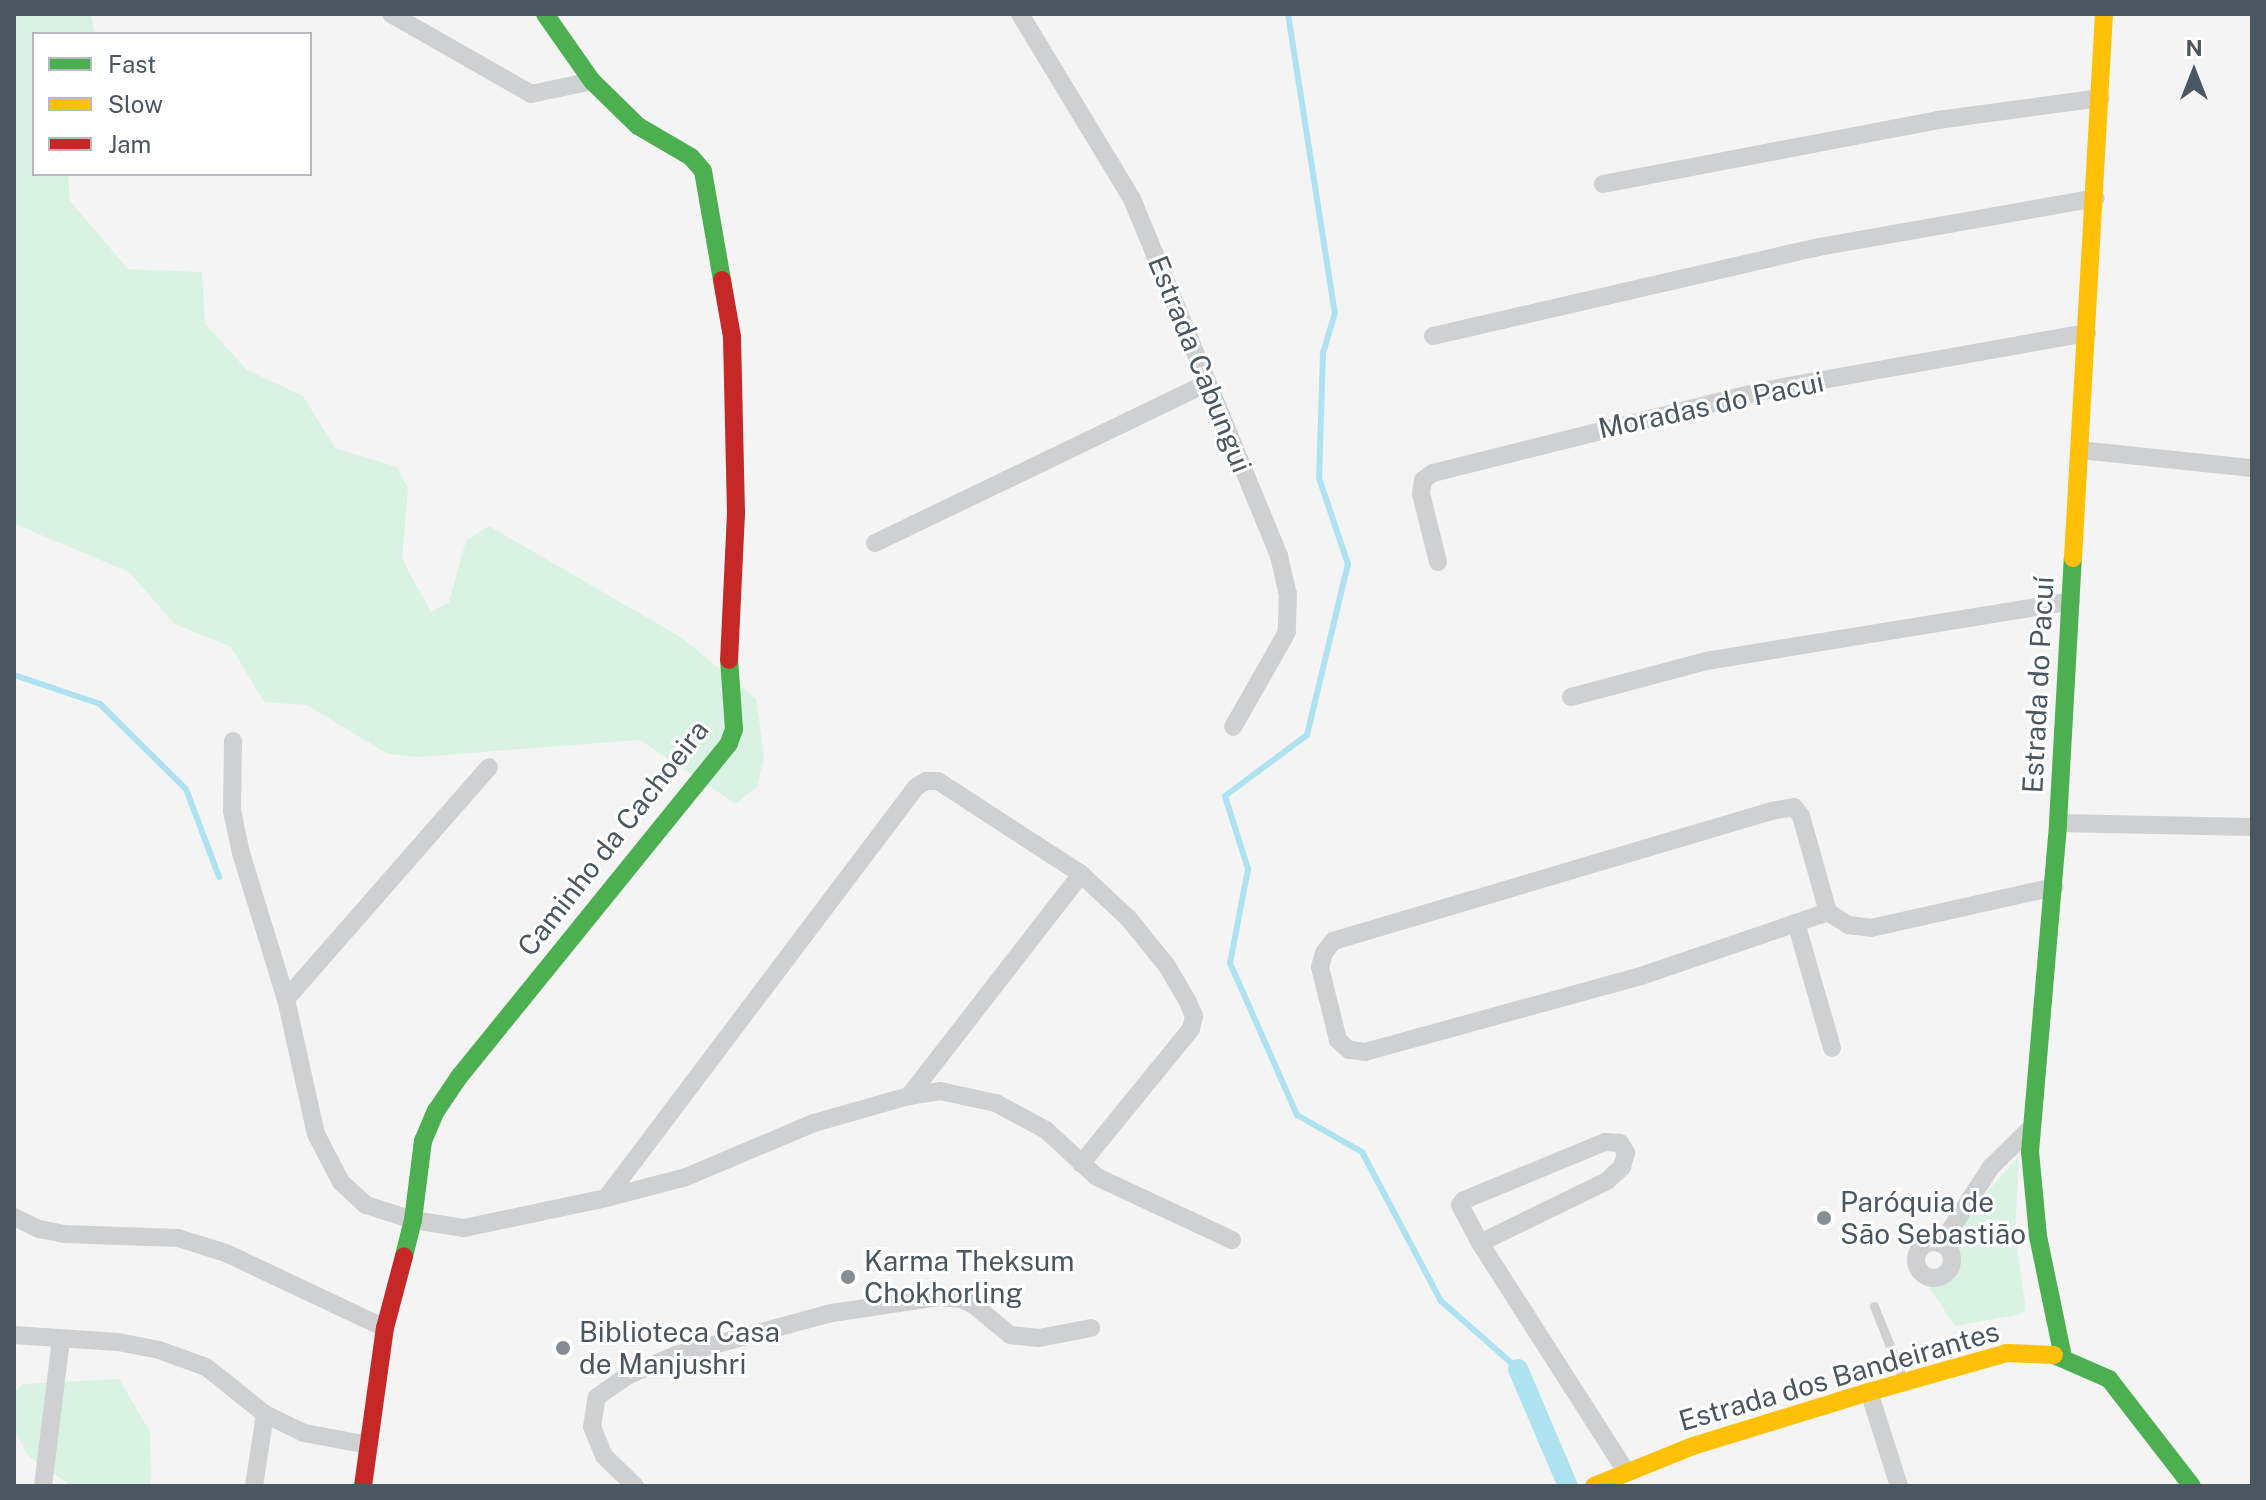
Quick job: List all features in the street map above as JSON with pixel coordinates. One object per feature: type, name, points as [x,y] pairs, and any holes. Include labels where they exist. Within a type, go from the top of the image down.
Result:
[{"type":"street","points":[[391,14],[531,94],[592,81]]},
{"type":"street","name":"Caminho da Cachoeira","points":[[363,1486],[385,1328],[413,1220],[423,1141],[436,1111],[459,1077],[729,743],[734,729],[729,653],[736,513],[732,337],[703,171],[691,157],[638,126],[592,81],[545,14]]},
{"type":"street","name":"Estrada Cabungui","points":[[1020,14],[1132,199],[1279,556],[1288,594],[1287,632],[1233,727]]},
{"type":"street","name":"Estrada do Pacuí","points":[[2063,1357],[2038,1236],[2030,1152],[2054,887],[2096,198],[2104,14]]},
{"type":"street","points":[[1603,184],[1938,120],[2101,98]]},
{"type":"street","points":[[1433,336],[1819,247],[2096,198]]},
{"type":"street","name":"Moradas do Pacui","points":[[1438,562],[1421,494],[1423,480],[1433,473],[1761,391],[2087,333]]},
{"type":"street","points":[[875,543],[1208,383]]},
{"type":"street","points":[[2080,450],[2252,468]]},
{"type":"street","points":[[1571,697],[1706,661],[2071,601]]},
{"type":"street","points":[[233,741],[232,811],[241,853],[286,999],[316,1134],[341,1182],[366,1205],[413,1220],[464,1228],[606,1198],[686,1177],[814,1123],[909,1096],[940,1091],[996,1103],[1046,1130],[1097,1177],[1232,1240]]},
{"type":"street","points":[[286,999],[489,767]]},
{"type":"street","points":[[606,1198],[916,787],[926,781],[938,781],[1081,874],[1129,919],[1148,942],[1167,966],[1194,1016],[1191,1029],[1081,1164]]},
{"type":"street","points":[[1828,912],[1641,976],[1366,1052],[1349,1050],[1338,1040],[1320,967],[1324,953],[1333,941],[1771,811],[1794,807],[1801,816],[1828,912],[1848,925],[1871,928],[2054,887]]},
{"type":"street","points":[[2058,823],[2252,827]]},
{"type":"street","points":[[909,1096],[1081,874]]},
{"type":"street","points":[[1796,923],[1832,1048]]},
{"type":"street","points":[[1941,1244],[1991,1167],[2032,1127]]},
{"type":"street","points":[[1480,1243],[1607,1181],[1622,1167],[1626,1153],[1620,1143],[1605,1142],[1464,1200],[1461,1212],[1480,1243],[1626,1471]]},
{"type":"street","points":[[14,1217],[39,1229],[64,1234],[178,1238],[226,1253],[385,1328]]},
{"type":"street","points":[[635,1486],[604,1456],[592,1427],[597,1397],[629,1375],[676,1355],[832,1313],[939,1297],[962,1299],[1010,1335],[1039,1338],[1091,1328]]},
{"type":"street","points":[[14,1335],[118,1342],[159,1350],[206,1367],[265,1414],[304,1433],[368,1445]]},
{"type":"street","points":[[43,1486],[61,1340]]},
{"type":"street","name":"Estrada dos Bandeirantes","points":[[1598,1484],[1626,1471],[1904,1381],[2007,1353],[2034,1352],[2063,1357],[2109,1379],[2192,1486]]},
{"type":"street","points":[[1869,1392],[1899,1486]]},
{"type":"street","points":[[254,1486],[265,1414]]},
{"type":"lane","points":[[1874,1306],[1904,1381]]},
{"type":"green space","points":[[14,14],[91,14],[95,32],[32,32],[32,176],[68,176],[70,201],[128,269],[202,272],[205,324],[247,370],[303,396],[335,448],[397,467],[408,488],[402,559],[431,612],[449,602],[466,541],[489,526],[682,638],[756,699],[764,756],[757,787],[736,804],[640,740],[418,757],[388,754],[307,705],[264,702],[231,647],[175,624],[129,572],[15,524]]},
{"type":"green space","points":[[2019,1156],[2015,1234],[2026,1310],[2021,1314],[1955,1326],[1927,1284],[1945,1280],[1954,1273],[1958,1260],[1955,1238],[1979,1201]]},
{"type":"green space","points":[[119,1379],[150,1432],[151,1486],[72,1486],[28,1456],[14,1429],[14,1392],[23,1384]]},
{"type":"waterway","points":[[1288,14],[1335,313],[1323,353],[1319,478],[1348,564],[1307,735],[1225,796],[1248,869],[1230,963],[1297,1115],[1362,1152],[1441,1301],[1518,1369]]},
{"type":"waterway","points":[[14,675],[100,704],[186,789],[219,877]]},
{"type":"waterway","points":[[1518,1369],[1568,1486]]},
{"type":"traffic: fast","points":[[545,14],[592,81],[638,126],[691,157],[703,171],[722,280]]},
{"type":"traffic: fast","points":[[2063,1357],[2038,1236],[2030,1152],[2058,823],[2073,558]]},
{"type":"traffic: fast","points":[[404,1256],[413,1220],[423,1141],[436,1111],[459,1077],[729,743],[734,729],[729,660]]},
{"type":"traffic: fast","points":[[2054,1355],[2109,1379],[2192,1486]]},
{"type":"traffic: slow","points":[[2073,558],[2104,14]]},
{"type":"traffic: slow","points":[[1594,1486],[1693,1446],[1869,1392],[2007,1353],[2054,1355]]},
{"type":"traffic: jam","points":[[722,280],[732,337],[736,513],[729,660]]},
{"type":"traffic: jam","points":[[363,1486],[385,1328],[404,1256]]},
{"type":"place","name":"Paróquia de São Sebastião","points":[[1824,1218]]},
{"type":"place","name":"Karma Theksum Chokhorling","points":[[848,1277]]},
{"type":"place","name":"Biblioteca Casa de Manjushri","points":[[563,1348]]}]
